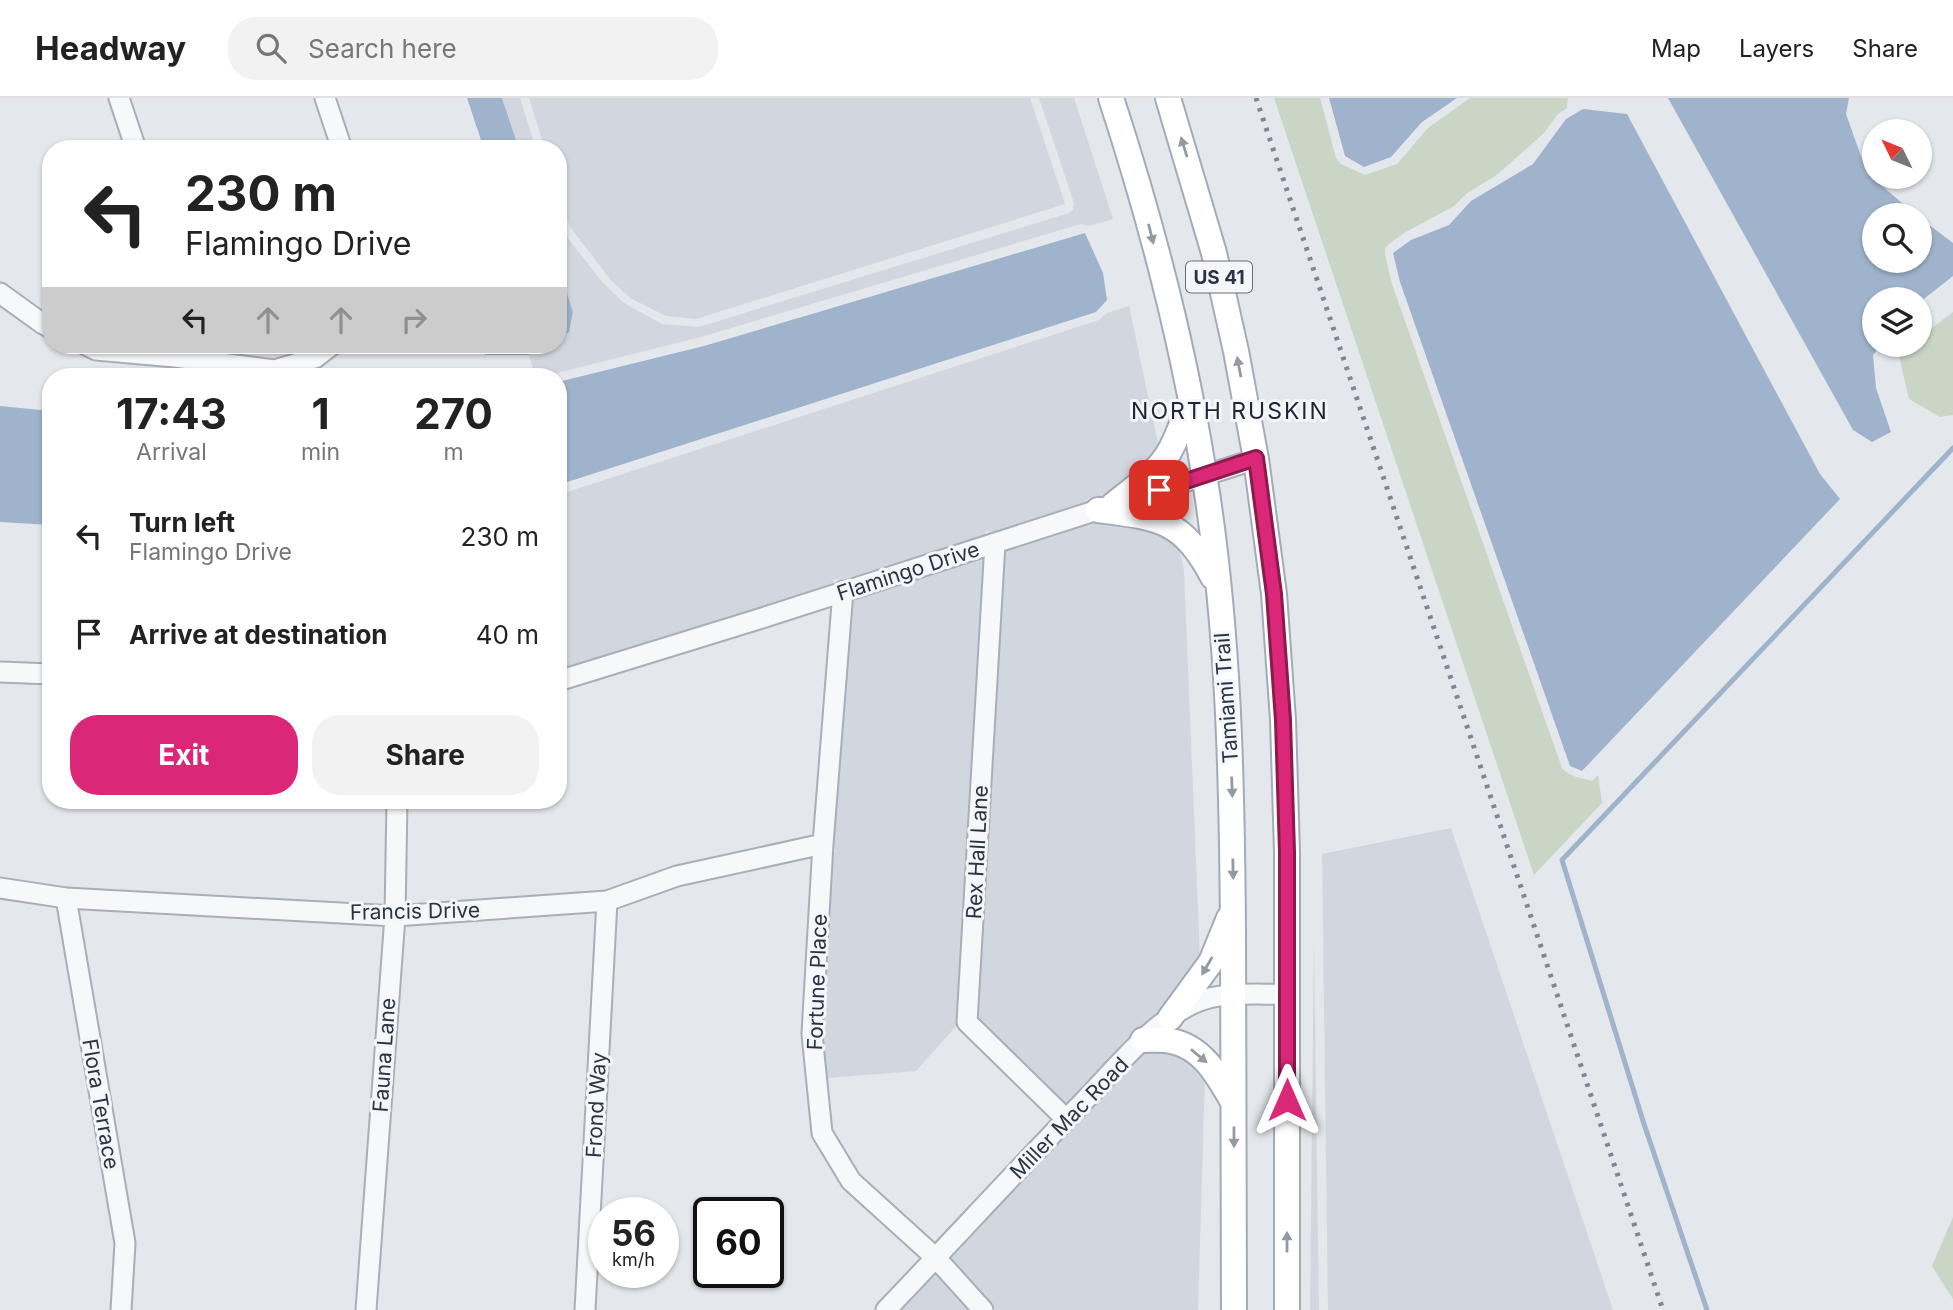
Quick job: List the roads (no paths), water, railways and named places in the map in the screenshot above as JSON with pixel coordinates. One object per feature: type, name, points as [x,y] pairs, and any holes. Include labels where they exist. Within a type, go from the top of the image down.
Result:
[{"type":"main road","name":"Tamiami Trail","points":[[1111,98],[1140,189],[1191,401],[1204,475],[1218,586],[1232,786],[1234,1310]]},
{"type":"main road","name":"US 41","points":[[1168,98],[1214,253],[1236,352],[1256,458],[1274,594],[1283,720],[1287,852],[1287,1310]]},
{"type":"main road","points":[[1105,507],[1149,476],[1166,458],[1191,401]]},
{"type":"main road","points":[[1105,507],[1148,517],[1175,527],[1191,541],[1218,586]]},
{"type":"main road","points":[[1170,1018],[1211,962],[1233,908]]},
{"type":"main road","points":[[1143,1041],[1169,1040],[1186,1045],[1216,1073],[1234,1104]]},
{"type":"street","points":[[118,98],[133,140]]},
{"type":"street","points":[[325,98],[339,140]]},
{"type":"street","points":[[0,293],[42,322]]},
{"type":"street","points":[[191,354],[264,368]]},
{"type":"street","points":[[281,368],[320,354]]},
{"type":"street","name":"Flamingo Drive","points":[[567,678],[1256,458]]},
{"type":"street","name":"Rex Hall Lane","points":[[995,542],[967,1022],[1066,1119]]},
{"type":"street","name":"Fortune Place","points":[[843,591],[823,844],[812,1034],[822,1133],[851,1181],[936,1258],[983,1310]]},
{"type":"street","points":[[0,672],[42,674]]},
{"type":"street","name":"Fauna Lane","points":[[366,1310],[395,916],[397,809]]},
{"type":"street","name":"Francis Drive","points":[[0,888],[66,898],[395,916],[607,901],[677,876],[823,844]]},
{"type":"street","name":"Flora Terrace","points":[[66,898],[125,1243],[121,1310]]},
{"type":"street","name":"Frond Way","points":[[585,1310],[607,901]]},
{"type":"street","name":"Miller Mac Road","points":[[886,1310],[1066,1119],[1143,1041],[1170,1018],[1196,1002],[1215,996],[1287,995]]},
{"type":"water","points":[[467,98],[502,98],[516,140],[481,140]]},
{"type":"water","points":[[1329,98],[1457,98],[1422,122],[1391,157],[1364,167],[1345,156]]},
{"type":"water","points":[[1668,98],[1849,98],[1846,114],[1862,159],[1862,189],[1886,189],[1902,203],[1862,203],[1862,273],[1932,273],[1932,227],[1953,243],[1953,276],[1932,293],[1932,287],[1862,287],[1862,357],[1873,357],[1876,388],[1891,432],[1872,442],[1853,430]]},
{"type":"water","points":[[1583,109],[1627,114],[1820,474],[1840,499],[1582,771],[1570,766],[1400,282],[1393,253],[1411,240],[1449,225],[1471,201],[1533,164],[1566,119]]},
{"type":"water","points":[[1085,233],[1103,273],[1107,300],[1096,312],[567,482],[567,380],[704,346]]},
{"type":"water","points":[[567,294],[573,312],[567,333]]},
{"type":"water","points":[[484,354],[531,354],[529,355]]},
{"type":"water","points":[[0,406],[42,410],[42,524],[0,522]]},
{"type":"waterway","points":[[1707,1310],[1644,1124],[1562,860],[1953,448]]},
{"type":"railway","points":[[1256,98],[1663,1310]]},
{"type":"district","name":"NORTH RUSKIN","points":[[1230,411]]}]
